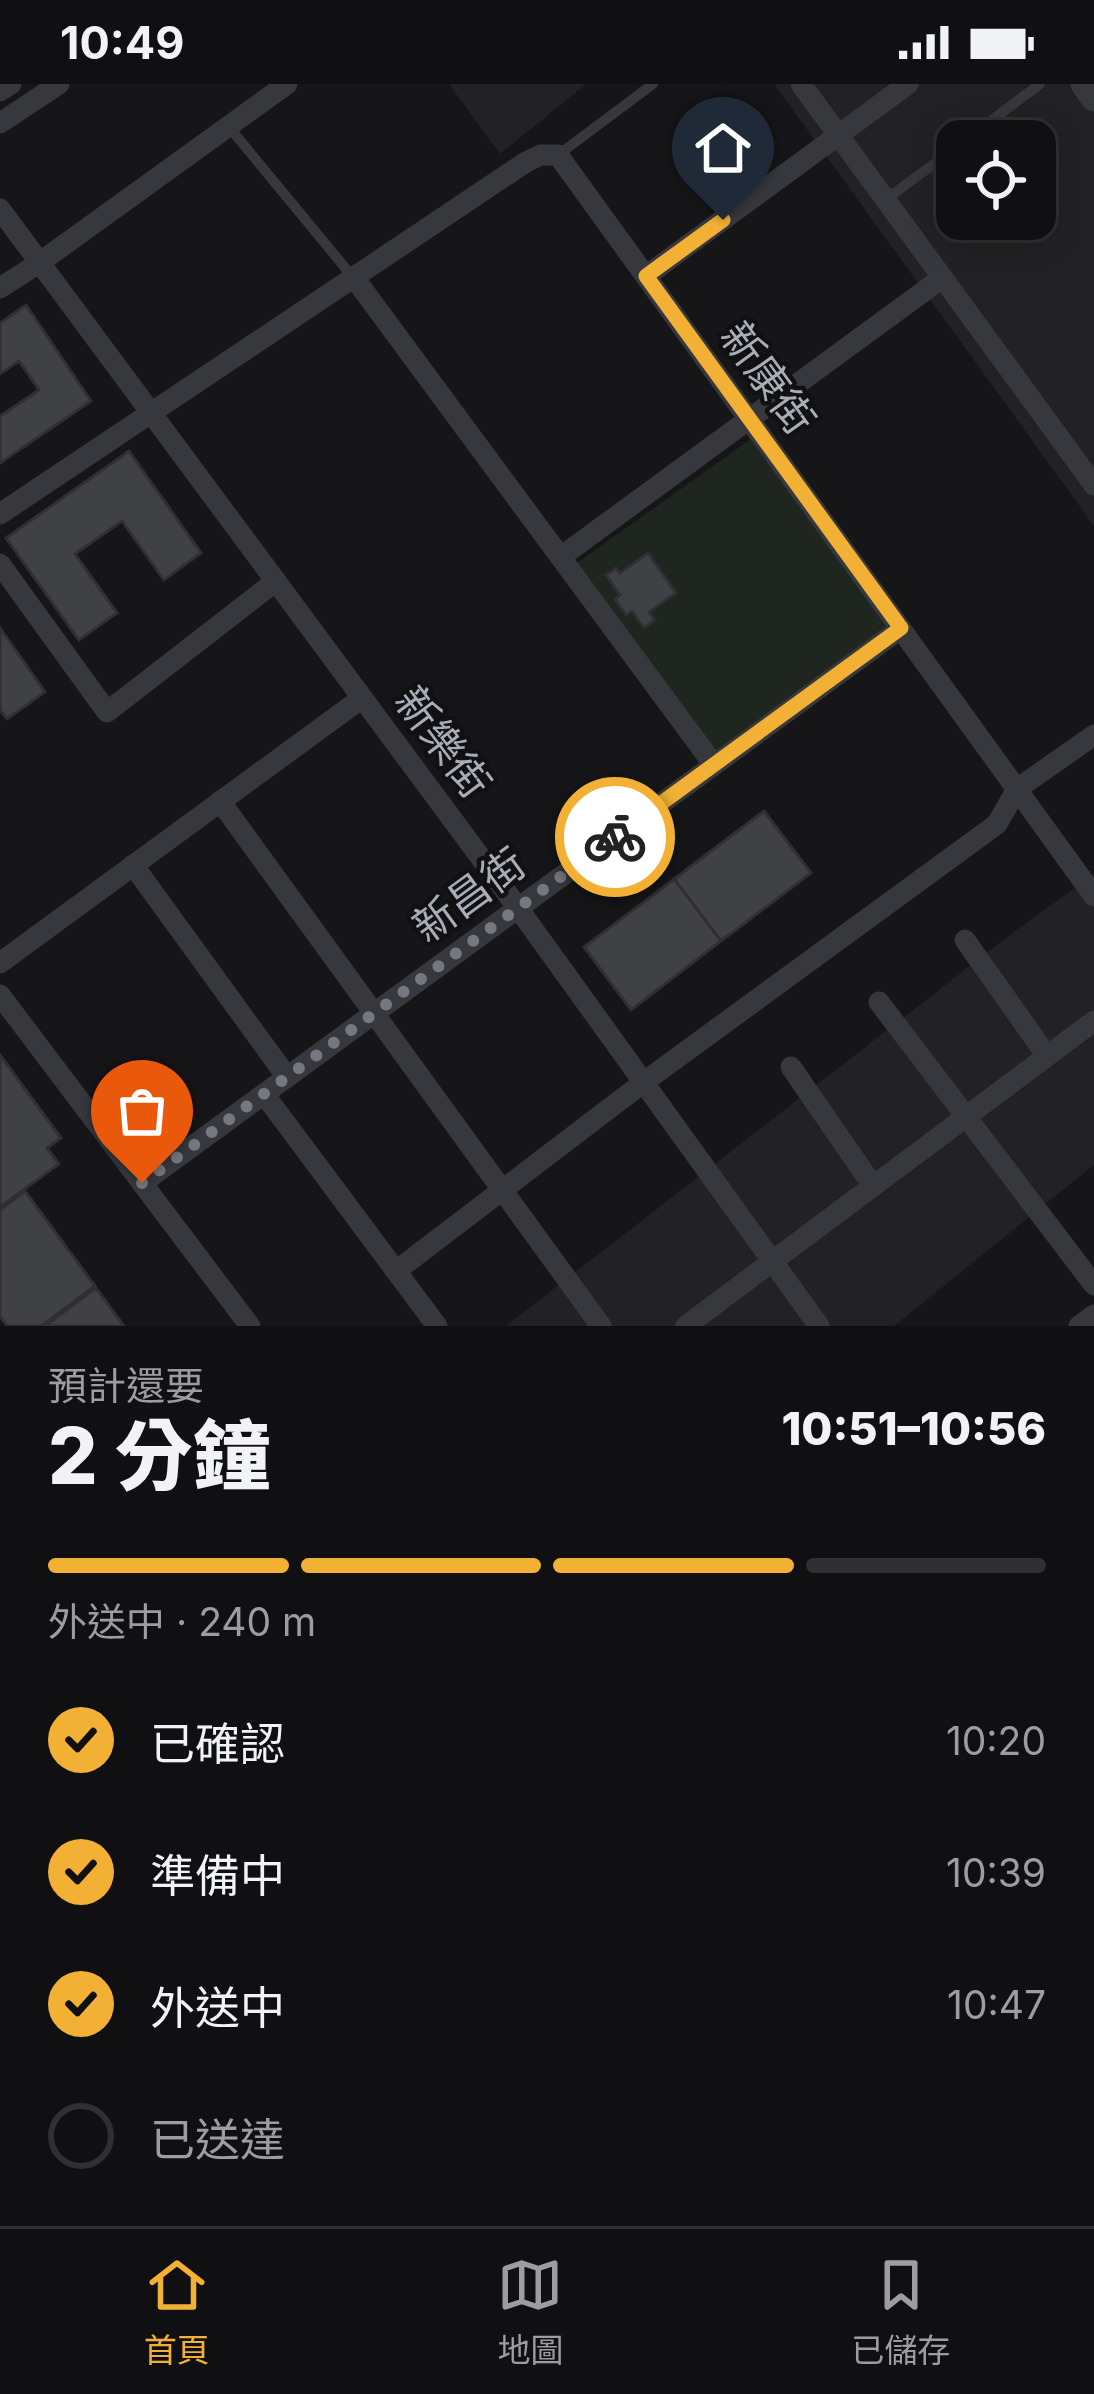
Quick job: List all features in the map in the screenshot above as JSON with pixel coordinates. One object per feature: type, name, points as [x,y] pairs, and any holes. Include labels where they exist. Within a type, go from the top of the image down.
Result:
[{"type":"street","points":[[0,91],[11,84]]},
{"type":"street","points":[[0,123],[59,84]]},
{"type":"street","points":[[0,288],[287,84]]},
{"type":"street","points":[[800,84],[1094,485]]},
{"type":"street","points":[[646,276],[908,84]]},
{"type":"street","points":[[1084,84],[1094,98]]},
{"type":"street","points":[[0,514],[526,162],[558,154]]},
{"type":"street","name":"新康街","points":[[558,154],[1094,896]]},
{"type":"street","name":"新樂街","points":[[0,209],[518,908],[819,1326]]},
{"type":"street","points":[[562,556],[942,278]]},
{"type":"street","points":[[355,279],[715,764]]},
{"type":"street","points":[[0,564],[107,712],[276,581]]},
{"type":"street","name":"新昌街","points":[[142,1183],[901,628]]},
{"type":"street","points":[[0,963],[362,698]]},
{"type":"street","points":[[395,1270],[997,824],[1017,789],[1094,735]]},
{"type":"street","points":[[220,801],[601,1326]]},
{"type":"street","points":[[133,865],[287,1077]]},
{"type":"street","points":[[965,940],[1047,1056]]},
{"type":"street","points":[[0,994],[7,1019],[142,1183],[250,1326]]},
{"type":"street","points":[[878,1002],[1094,1285]]},
{"type":"street","points":[[686,1326],[1094,1022]]},
{"type":"street","points":[[791,1066],[873,1186]]},
{"type":"street","points":[[264,1094],[437,1326]]},
{"type":"street","points":[[1078,1326],[1094,1315]]},
{"type":"lane","points":[[558,154],[653,84]]},
{"type":"lane","points":[[992,120],[1040,84]]},
{"type":"lane","points":[[229,127],[355,279]]},
{"type":"lane","points":[[885,200],[936,162]]},
{"type":"shaded area","points":[[449,84],[586,84],[500,154]]},
{"type":"shaded area","points":[[774,84],[1094,84],[1094,526]]},
{"type":"shaded area","points":[[751,439],[892,625],[709,760],[567,570]]},
{"type":"shaded area","points":[[1094,874],[1094,1165],[894,1326],[506,1326],[1007,937]]},
{"type":"building","points":[[26,305],[91,401],[0,463],[0,416],[39,390],[19,361],[0,374],[0,323]]},
{"type":"building","points":[[129,451],[201,553],[164,580],[122,521],[75,554],[117,613],[79,640],[6,538]]},
{"type":"building","points":[[648,553],[676,593],[649,612],[655,620],[644,628],[632,611],[626,615],[606,575],[616,568],[620,573]]},
{"type":"building","points":[[0,628],[45,692],[7,719],[0,710]]},
{"type":"building","points":[[764,811],[811,873],[721,941],[674,879]]},
{"type":"building","points":[[674,879],[721,941],[631,1010],[584,947]]},
{"type":"building","points":[[0,1055],[61,1138],[47,1148],[59,1164],[0,1207]]},
{"type":"building","points":[[25,1191],[95,1286],[41,1326],[7,1326],[0,1316],[0,1210]]},
{"type":"building","points":[[96,1288],[124,1326],[45,1326]]},
{"type":"way so far","points":[[142,1183],[615,837]]},
{"type":"route","points":[[615,837],[901,628],[646,276],[723,220]]}]
